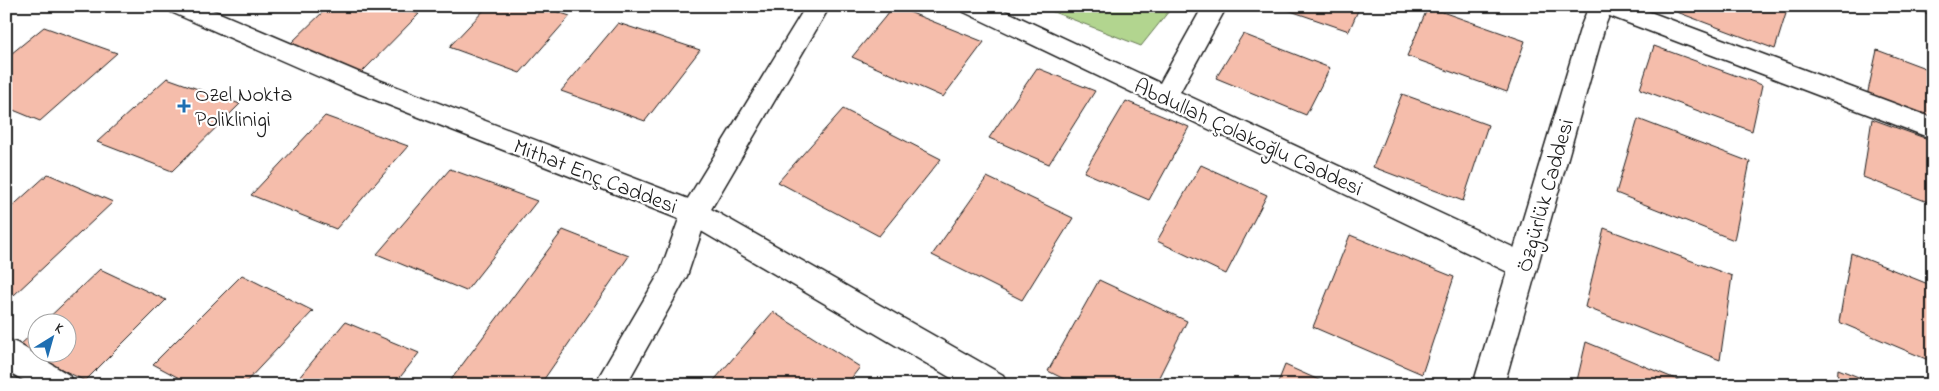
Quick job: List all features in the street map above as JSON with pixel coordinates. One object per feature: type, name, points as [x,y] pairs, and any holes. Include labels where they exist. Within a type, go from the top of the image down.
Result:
[{"type":"street","name":"Mithat Enç Caddesi","points":[[180,6],[349,79],[694,214],[992,385]]},
{"type":"street","points":[[609,385],[673,276],[694,214],[818,6]]},
{"type":"street","name":"Abdullah Çolakoğlu Caddesi","points":[[973,6],[1524,266]]},
{"type":"street","points":[[1165,97],[1215,6]]},
{"type":"street","name":"Özgürlük Caddesi","points":[[1488,385],[1593,26],[1601,6]]},
{"type":"street","points":[[1608,6],[1933,129]]},
{"type":"street","points":[[6,353],[41,380]]},
{"type":"green space","points":[[1038,6],[1173,6],[1141,46]]},
{"type":"building","points":[[329,6],[396,6],[419,14],[361,73],[288,46]]},
{"type":"building","points":[[488,6],[540,6],[570,16],[520,73],[449,47]]},
{"type":"building","points":[[894,6],[984,42],[943,97],[852,57]]},
{"type":"building","points":[[1276,6],[1360,6],[1349,31]]},
{"type":"building","points":[[1679,6],[1788,7],[1775,49],[1677,12]]},
{"type":"building","points":[[1906,6],[1933,6],[1933,16]]},
{"type":"building","points":[[1428,7],[1525,41],[1507,92],[1407,56]]},
{"type":"building","points":[[618,23],[700,50],[645,121],[561,91]]},
{"type":"building","points":[[44,27],[117,53],[40,121],[6,107],[6,58]]},
{"type":"building","points":[[1243,34],[1330,68],[1306,115],[1216,78]]},
{"type":"building","points":[[1654,46],[1762,85],[1752,131],[1640,89]]},
{"type":"building","points":[[1877,50],[1933,71],[1933,121],[1867,96]]},
{"type":"building","points":[[1037,68],[1095,91],[1049,164],[989,138]]},
{"type":"building","points":[[167,78],[240,104],[172,171],[97,142]]},
{"type":"building","points":[[1402,94],[1488,125],[1463,201],[1373,167]]},
{"type":"building","points":[[1126,101],[1189,127],[1149,200],[1084,172]]},
{"type":"building","points":[[843,109],[941,159],[879,236],[778,182]]},
{"type":"building","points":[[325,116],[408,146],[336,229],[251,195]]},
{"type":"building","points":[[1638,119],[1750,162],[1734,240],[1616,193]]},
{"type":"building","points":[[1872,119],[1933,141],[1933,204],[1863,177]]},
{"type":"building","points":[[1201,165],[1267,195],[1226,274],[1157,241]]},
{"type":"building","points":[[450,169],[537,201],[466,291],[377,254]]},
{"type":"building","points":[[48,174],[113,202],[14,295],[6,291],[6,212]]},
{"type":"building","points":[[987,177],[1073,218],[1022,300],[932,255]]},
{"type":"building","points":[[1604,228],[1732,276],[1720,360],[1585,307]]},
{"type":"building","points":[[563,230],[629,256],[540,385],[447,385]]},
{"type":"building","points":[[1350,235],[1454,277],[1422,374],[1313,327]]},
{"type":"building","points":[[1851,253],[1933,286],[1933,362],[1839,322]]},
{"type":"building","points":[[100,269],[166,300],[85,381],[52,364],[78,364],[78,314],[53,314]]},
{"type":"building","points":[[242,275],[313,311],[243,385],[192,385],[153,364]]},
{"type":"building","points":[[1099,280],[1187,321],[1155,385],[1076,385],[1048,371]]},
{"type":"building","points":[[773,312],[860,367],[846,385],[710,385]]},
{"type":"building","points":[[345,322],[419,353],[394,385],[293,385]]},
{"type":"building","points":[[28,338],[28,352],[18,347]]},
{"type":"building","points":[[1586,342],[1690,385],[1576,385]]},
{"type":"building","points":[[1285,365],[1330,385],[1277,385]]},
{"type":"building","points":[[1838,369],[1879,385],[1837,385]]},
{"type":"place","name":"Ozel Nokta Poliklinigi","points":[[184,106]]}]
